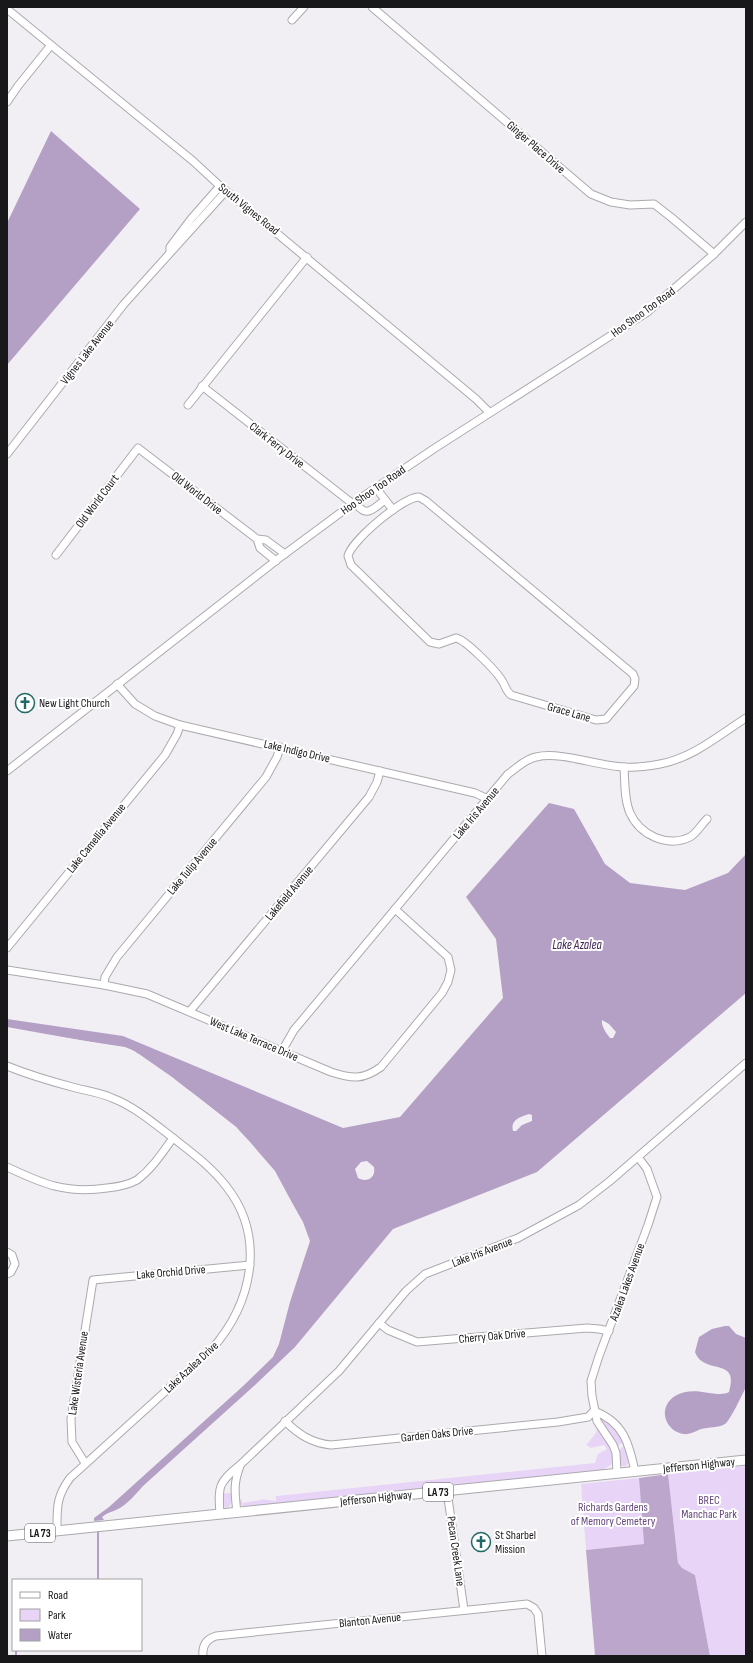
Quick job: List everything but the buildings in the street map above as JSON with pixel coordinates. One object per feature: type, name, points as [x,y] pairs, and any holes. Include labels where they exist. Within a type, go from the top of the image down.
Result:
[{"type":"main road","name":"Jefferson Highway","points":[[7,1536],[746,1460]]},
{"type":"street","points":[[292,20],[304,7]]},
{"type":"street","name":"Ginger Place Drive","points":[[372,7],[591,194],[611,202],[630,205],[654,204],[714,254]]},
{"type":"street","name":"South Vignes Road","points":[[7,9],[193,161],[220,186],[307,257],[476,399],[489,412]]},
{"type":"street","points":[[7,102],[51,45]]},
{"type":"street","name":"Vignes Lake Avenue","points":[[170,252],[170,247],[191,219],[220,186]]},
{"type":"street","name":"Vignes Lake Avenue","points":[[7,454],[121,308],[170,252],[174,251],[226,191]]},
{"type":"street","name":"Hoo Shoo Too Road","points":[[7,771],[285,554],[354,503],[489,412],[584,354],[646,313],[714,254],[746,222]]},
{"type":"street","points":[[188,405],[307,257]]},
{"type":"street","name":"Clark Ferry Drive","points":[[202,386],[354,503],[361,510],[365,512],[370,510],[385,500]]},
{"type":"street","name":"Old World Drive","points":[[138,448],[257,539],[266,540],[285,554]]},
{"type":"street","name":"Old World Court","points":[[56,555],[138,448]]},
{"type":"street","points":[[376,488],[393,510]]},
{"type":"street","name":"Grace Lane","points":[[412,498],[422,498],[630,672],[635,677],[634,686],[608,717],[603,720],[596,720],[511,695],[507,692],[498,675],[462,640],[453,638],[436,644],[428,641],[351,565],[348,560],[348,553],[352,546],[393,510],[412,498]]},
{"type":"street","name":"Old World Drive","points":[[257,539],[260,548],[276,561]]},
{"type":"street","name":"Lake Indigo Drive","points":[[117,684],[135,704],[155,716],[180,725],[475,793],[488,799]]},
{"type":"street","name":"Lake Iris Avenue","points":[[282,1051],[294,1030],[508,774],[527,760],[552,755],[624,767],[661,764],[681,758],[704,746],[746,718]]},
{"type":"street","name":"Lake Camellia Avenue","points":[[7,948],[165,755],[177,734],[180,725]]},
{"type":"street","name":"Lake Tulip Avenue","points":[[104,985],[105,977],[117,957],[266,778],[277,757],[280,747]]},
{"type":"street","points":[[624,767],[625,792],[630,813],[639,828],[655,839],[676,840],[690,837],[707,819]]},
{"type":"street","name":"Lakefield Avenue","points":[[190,1011],[369,798],[377,782],[380,771]]},
{"type":"street","name":"West Lake Terrace Drive","points":[[7,970],[104,985],[147,994],[331,1072],[347,1077],[357,1078],[370,1075],[381,1067],[442,994],[448,982],[451,970],[448,957],[396,909]]},
{"type":"street","name":"Lake Iris Avenue","points":[[220,1514],[218,1494],[226,1477],[339,1371],[406,1291],[425,1274],[518,1238],[579,1205],[610,1181],[746,1063]]},
{"type":"street","name":"Lake Azalea Drive","points":[[7,1066],[60,1084],[111,1098],[136,1110],[207,1165],[228,1188],[239,1206],[250,1240],[250,1265],[247,1283],[233,1320],[223,1336],[211,1350],[70,1478],[59,1496],[57,1508],[57,1531]]},
{"type":"street","points":[[7,1166],[35,1180],[64,1189],[83,1190],[115,1187],[135,1180],[146,1173],[173,1138]]},
{"type":"street","name":"Azalea Lakes Avenue","points":[[617,1473],[616,1453],[613,1445],[597,1421],[594,1411],[591,1381],[657,1197],[647,1169],[638,1157]]},
{"type":"street","points":[[7,1252],[12,1255],[15,1264],[11,1272],[7,1274]]},
{"type":"street","name":"Lake Orchid Drive","points":[[92,1280],[250,1265]]},
{"type":"street","name":"Lake Wisteria Avenue","points":[[86,1463],[72,1442],[71,1419],[92,1280]]},
{"type":"street","name":"Cherry Oak Drive","points":[[379,1323],[388,1330],[417,1342],[587,1328],[609,1331]]},
{"type":"street","points":[[594,1411],[603,1414],[622,1432],[628,1442],[635,1471]]},
{"type":"street","name":"Garden Oaks Drive","points":[[285,1421],[301,1435],[310,1440],[319,1444],[332,1445],[558,1422],[588,1417],[594,1411]]},
{"type":"street","name":"Lake Iris Avenue","points":[[237,1512],[234,1485],[240,1465]]},
{"type":"street","name":"Pecan Creek Lane","points":[[447,1491],[464,1610]]},
{"type":"street","name":"Blanton Avenue","points":[[203,1656],[203,1647],[206,1642],[210,1638],[216,1636],[527,1604],[534,1608],[538,1614],[542,1656]]},
{"type":"green space","points":[[600,1416],[616,1430],[625,1443],[619,1444],[617,1447],[613,1438],[599,1419]]},
{"type":"green space","points":[[597,1428],[610,1445],[613,1455],[611,1465],[602,1470],[246,1508],[239,1503],[239,1499],[242,1500],[242,1503],[261,1499],[276,1501],[276,1496],[595,1463],[598,1454],[607,1449],[604,1445],[591,1448],[586,1445],[596,1433]]},
{"type":"green space","points":[[625,1445],[628,1463],[626,1466],[622,1466],[620,1464],[618,1451]]},
{"type":"green space","name":"BREC Manchac Park","points":[[746,1466],[746,1656],[710,1656],[695,1575],[682,1568],[678,1563],[668,1474]]},
{"type":"green space","name":"Richards Gardens of Memory Cemetery","points":[[639,1478],[644,1544],[586,1550],[581,1484]]},
{"type":"green space","points":[[231,1493],[231,1503],[229,1507],[226,1508],[223,1505],[221,1494]]},
{"type":"shaded area","points":[[668,1474],[678,1563],[682,1568],[695,1575],[710,1656],[595,1656],[586,1550],[644,1544],[639,1478]]},
{"type":"water","points":[[51,131],[140,209],[7,365],[7,223]]},
{"type":"water","name":"Lake Azalea","points":[[549,803],[574,809],[605,864],[630,883],[685,890],[728,873],[746,854],[746,993],[537,1172],[393,1229],[295,1347],[143,1486],[127,1503],[102,1517],[104,1520],[94,1521],[94,1518],[109,1507],[242,1387],[273,1357],[279,1344],[290,1302],[310,1241],[303,1222],[274,1172],[236,1127],[172,1077],[130,1049],[7,1027],[7,1019],[123,1036],[343,1128],[400,1117],[503,998],[496,939],[466,897]],"holes":[[[602,1020],[609,1024],[616,1032],[613,1038],[610,1038],[605,1032],[602,1025]],[[529,1114],[532,1115],[532,1121],[522,1125],[516,1131],[513,1131],[513,1124],[519,1118]],[[367,1161],[374,1167],[374,1174],[368,1180],[358,1178],[355,1169],[361,1162]]]},
{"type":"water","points":[[729,1326],[736,1334],[746,1338],[746,1387],[733,1413],[725,1424],[701,1429],[688,1434],[682,1434],[675,1431],[668,1423],[665,1409],[670,1400],[675,1396],[690,1391],[718,1394],[729,1392],[731,1381],[730,1374],[725,1370],[699,1359],[695,1352],[699,1337],[712,1329]]},
{"type":"pier","points":[[58,1038],[125,1047],[136,1053],[124,1049],[86,1044]]},
{"type":"pier","points":[[190,1091],[236,1127],[250,1142],[275,1171],[297,1212],[296,1213],[272,1171],[235,1127],[188,1093]]},
{"type":"waterway","points":[[98,1529],[98,1579]]},
{"type":"waterway","points":[[16,1651],[16,1656]]},
{"type":"place","name":"New Light Church","points":[[25,703]]},
{"type":"place","name":"St Sharbel Mission","points":[[481,1542]]}]
